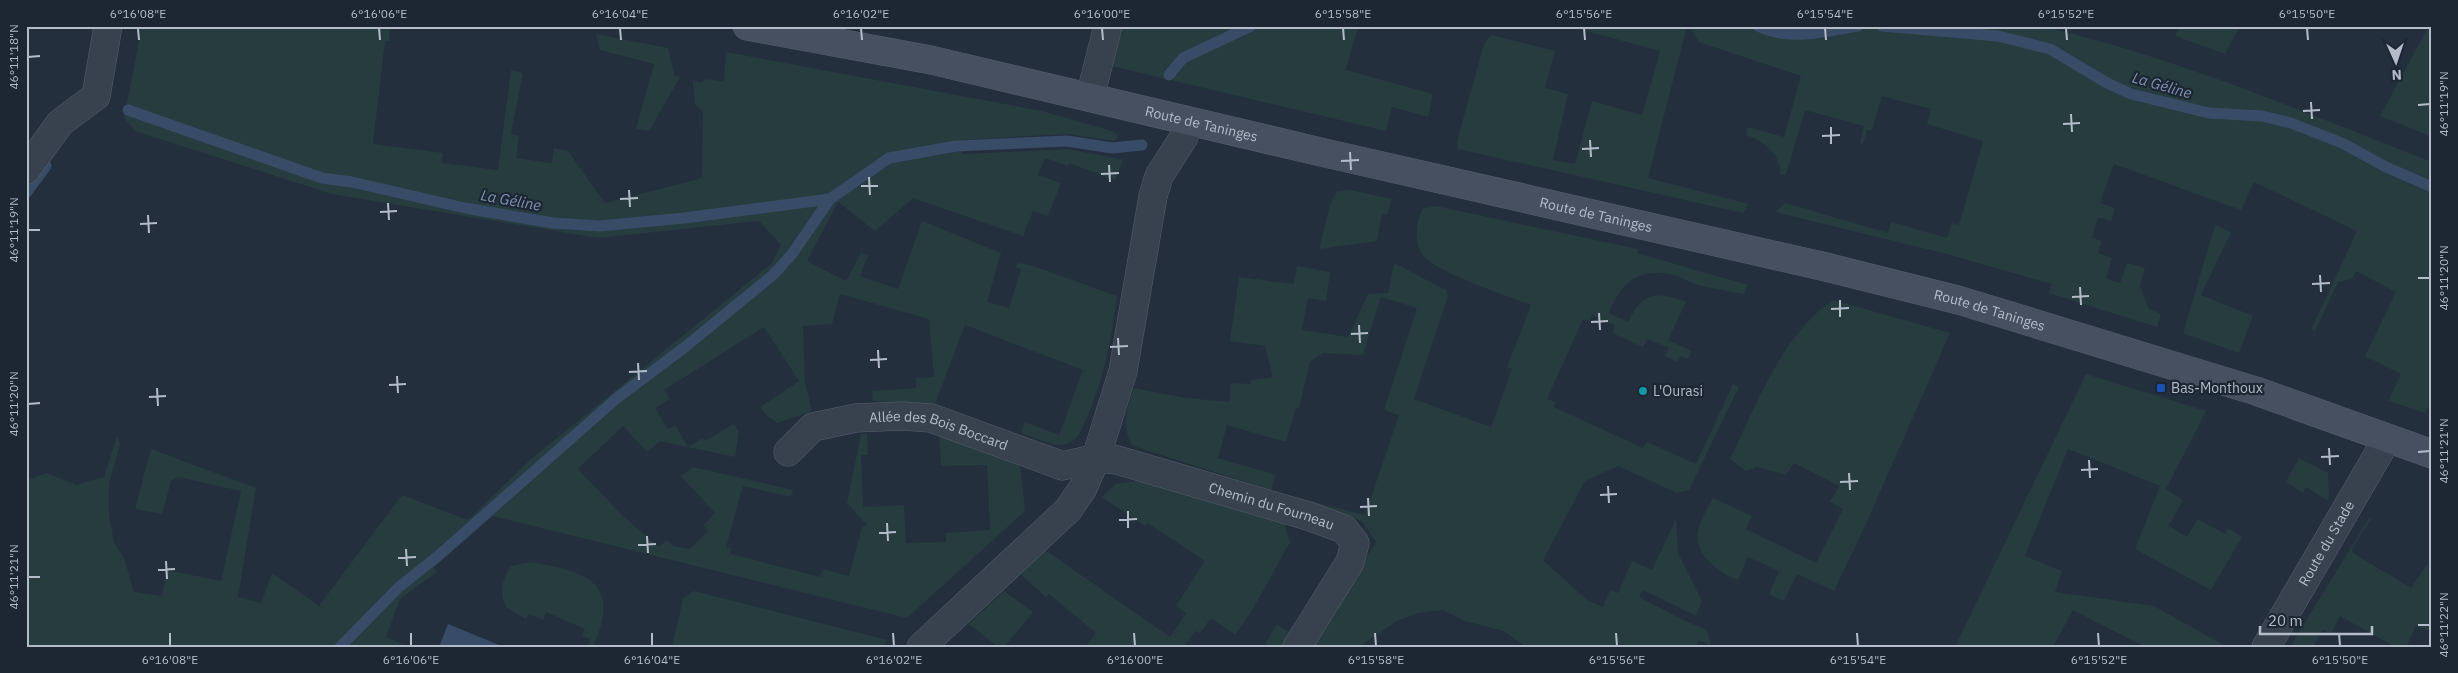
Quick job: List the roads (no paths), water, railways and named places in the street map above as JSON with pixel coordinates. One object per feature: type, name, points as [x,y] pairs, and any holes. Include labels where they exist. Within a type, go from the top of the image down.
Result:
[{"type":"main road","name":"Route de Taninges","points":[[747,26],[931,60],[1188,121],[1806,262],[1958,300],[2256,391],[2432,454]]},
{"type":"street","points":[[26,170],[60,123],[96,96],[108,26]]},
{"type":"street","points":[[1090,97],[1108,26]]},
{"type":"street","points":[[921,647],[1068,510],[1083,488],[1096,458],[1123,371],[1153,196],[1159,176],[1184,137],[1188,121]]},
{"type":"street","name":"Allée des Bois Boccard","points":[[788,452],[813,427],[856,418],[902,416],[931,418],[1063,466],[1096,458]]},
{"type":"street","name":"Route du Stade","points":[[2266,647],[2387,439]]},
{"type":"street","name":"Chemin du Fourneau","points":[[1096,458],[1117,460],[1282,507],[1344,529],[1355,544],[1350,562],[1297,647]]},
{"type":"water","points":[[448,624],[499,645],[498,647],[439,647]]},
{"type":"waterway","name":"La Géline","points":[[1169,75],[1183,58],[1251,26]]},
{"type":"waterway","name":"La Géline","points":[[1758,26],[1771,31],[1795,34],[1808,34],[1858,26]]},
{"type":"waterway","name":"La Géline","points":[[1882,26],[1998,36],[2050,49],[2107,83],[2131,94],[2209,113],[2262,116],[2291,123],[2342,143],[2386,167],[2432,187]]},
{"type":"waterway","name":"La Géline","points":[[128,110],[322,178],[352,182],[465,208],[553,223],[600,226],[684,218],[830,199],[889,158],[956,146],[1067,141],[1112,148],[1142,145]]},
{"type":"waterway","points":[[26,193],[46,166]]},
{"type":"waterway","points":[[340,647],[399,587],[438,556],[617,398],[685,347],[773,275],[792,254],[830,199]]},
{"type":"place","name":"Bas-Monthoux","points":[[2161,388]]},
{"type":"place","name":"L'Ourasi","points":[[1643,391]]}]
